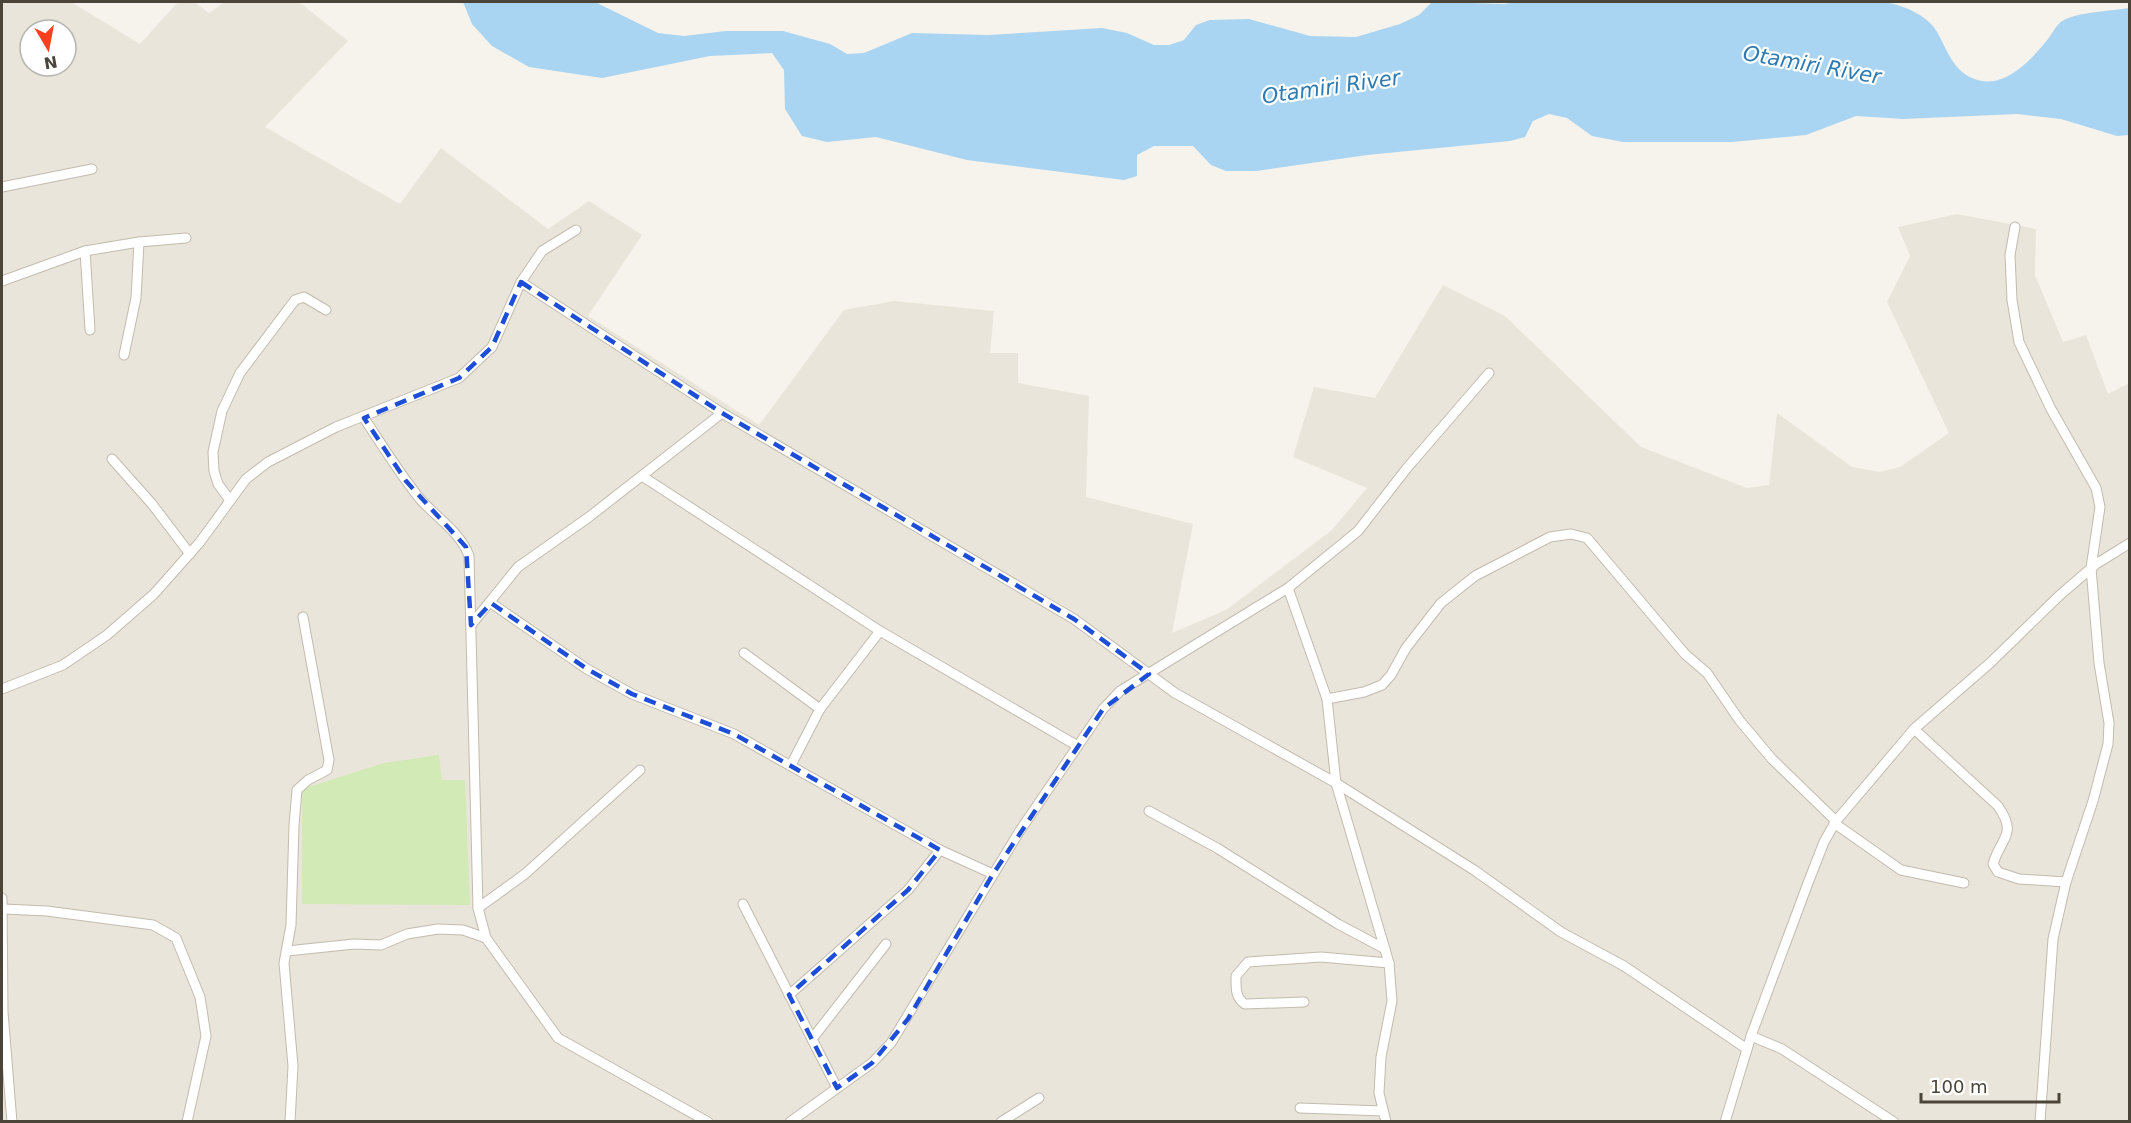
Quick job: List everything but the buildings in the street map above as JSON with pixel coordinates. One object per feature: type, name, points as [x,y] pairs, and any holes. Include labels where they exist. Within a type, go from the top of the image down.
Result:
[{"type":"street","points":[[2,187],[92,169]]},
{"type":"street","points":[[2015,227],[2010,255],[2012,300],[2019,342],[2051,409],[2096,488],[2100,507],[2091,568],[2100,663],[2109,723],[2108,744],[2093,801],[2066,882],[2049,968],[2040,1122]]},
{"type":"street","points":[[2,689],[63,665],[83,653],[154,594],[190,554],[246,479],[268,462],[336,427],[364,418],[459,378],[492,347],[520,282],[542,251],[576,230]]},
{"type":"street","points":[[2,280],[85,251],[139,242],[186,238]]},
{"type":"street","points":[[124,355],[136,298],[139,242]]},
{"type":"street","points":[[85,251],[90,330]]},
{"type":"street","points":[[520,282],[722,413],[1074,619],[1175,693],[1336,783],[1474,870],[1561,932],[1624,966],[1747,1049]]},
{"type":"street","points":[[229,499],[218,484],[213,452],[216,429],[229,393],[295,300],[304,297],[326,310]]},
{"type":"street","points":[[790,1122],[872,1063],[891,1043],[908,1019],[993,874],[1076,745],[1114,697],[1288,588],[1358,531],[1407,468],[1489,373]]},
{"type":"street","points":[[471,625],[518,567],[642,476],[722,413]]},
{"type":"street","points":[[364,418],[406,481],[466,547],[469,556],[478,908],[486,938],[558,1038],[708,1122]]},
{"type":"street","points":[[112,459],[152,504],[190,554]]},
{"type":"street","points":[[642,476],[880,631],[1076,745]]},
{"type":"street","points":[[1327,699],[1382,686],[1406,648],[1441,603],[1475,576],[1550,537],[1571,534],[1587,538],[1685,654],[1707,673],[1740,721],[1772,759],[1835,822],[1901,870],[1964,883]]},
{"type":"street","points":[[1725,1122],[1751,1036],[1812,873],[1835,822],[1914,729],[1990,663],[2091,568],[2130,543]]},
{"type":"street","points":[[1288,588],[1327,699],[1336,783],[1389,963],[1392,1001],[1380,1057],[1379,1093],[1386,1122]]},
{"type":"street","points":[[491,603],[596,674],[632,694],[734,734],[940,850],[993,874]]},
{"type":"street","points":[[290,1122],[293,1066],[284,963],[291,925],[297,790],[308,780],[327,770],[329,760],[303,617]]},
{"type":"street","points":[[791,765],[820,709],[880,631]]},
{"type":"street","points":[[744,652],[820,709]]},
{"type":"street","points":[[1914,729],[1998,806],[2006,817],[2009,828],[1993,864],[1998,872],[2019,879],[2066,882]]},
{"type":"street","points":[[478,908],[558,846],[640,770]]},
{"type":"street","points":[[1149,811],[1217,848],[1338,924],[1385,949]]},
{"type":"street","points":[[789,994],[908,890],[940,850]]},
{"type":"street","points":[[2,898],[3,1012],[12,1122]]},
{"type":"street","points":[[743,904],[837,1088]]},
{"type":"street","points":[[3,909],[47,911],[153,925],[176,938],[200,997],[206,1036],[187,1122]]},
{"type":"street","points":[[287,951],[354,944],[381,945],[407,934],[438,929],[463,930],[486,938]]},
{"type":"street","points":[[812,1039],[886,944]]},
{"type":"street","points":[[1304,1002],[1245,1004],[1240,1001],[1236,992],[1236,975],[1248,962],[1321,957],[1389,963]]},
{"type":"street","points":[[1751,1036],[1782,1049],[1894,1122]]},
{"type":"street","points":[[1001,1122],[1040,1098]]},
{"type":"street","points":[[1300,1108],[1383,1111]]},
{"type":"highlighted area","points":[[521,282],[722,413],[1074,619],[1149,674],[1103,709],[993,874],[908,1019],[872,1063],[837,1088],[789,995],[908,890],[940,850],[734,734],[632,694],[587,669],[491,603],[471,625],[466,547],[406,481],[364,418],[459,378],[492,347]]},
{"type":"shaded area","points":[[2,2],[71,2],[140,44],[178,2],[194,2],[209,13],[225,2],[299,2],[348,41],[265,127],[400,204],[441,148],[548,229],[589,201],[642,235],[588,316],[759,425],[844,310],[894,301],[994,311],[990,353],[1018,353],[1018,383],[1089,396],[1086,497],[1193,524],[1172,633],[1226,610],[1332,530],[1367,488],[1293,457],[1314,387],[1375,398],[1443,285],[1505,316],[1641,447],[1747,488],[1769,485],[1777,413],[1852,467],[1880,472],[1900,467],[1949,433],[1887,302],[1910,256],[1898,227],[1957,214],[2036,229],[2035,275],[2063,342],[2086,335],[2108,394],[2129,383],[2129,1121],[2,1122]]},
{"type":"green space","points":[[439,755],[442,780],[465,780],[470,905],[302,904],[302,789],[384,763]]},
{"type":"water","name":"Otamiri River","points":[[463,2],[595,2],[658,33],[684,36],[726,31],[783,31],[830,44],[847,54],[864,53],[912,33],[988,35],[1102,28],[1127,33],[1154,45],[1169,45],[1184,40],[1196,25],[1210,20],[1249,19],[1310,36],[1356,37],[1400,24],[1419,15],[1432,2],[1505,4],[1515,2],[1883,2],[1906,8],[1927,20],[1960,69],[1972,78],[1983,81],[1995,81],[2015,72],[2033,56],[2058,24],[2068,18],[2129,8],[2129,135],[2117,136],[2061,119],[2017,114],[1903,119],[1856,116],[1806,135],[1732,142],[1623,142],[1592,136],[1567,118],[1549,114],[1533,121],[1525,137],[1510,141],[1367,155],[1257,171],[1226,171],[1211,165],[1193,146],[1154,146],[1137,155],[1137,176],[1124,180],[967,160],[876,137],[827,142],[802,136],[785,109],[784,70],[772,53],[710,56],[602,78],[529,67],[492,46],[472,24]]}]
